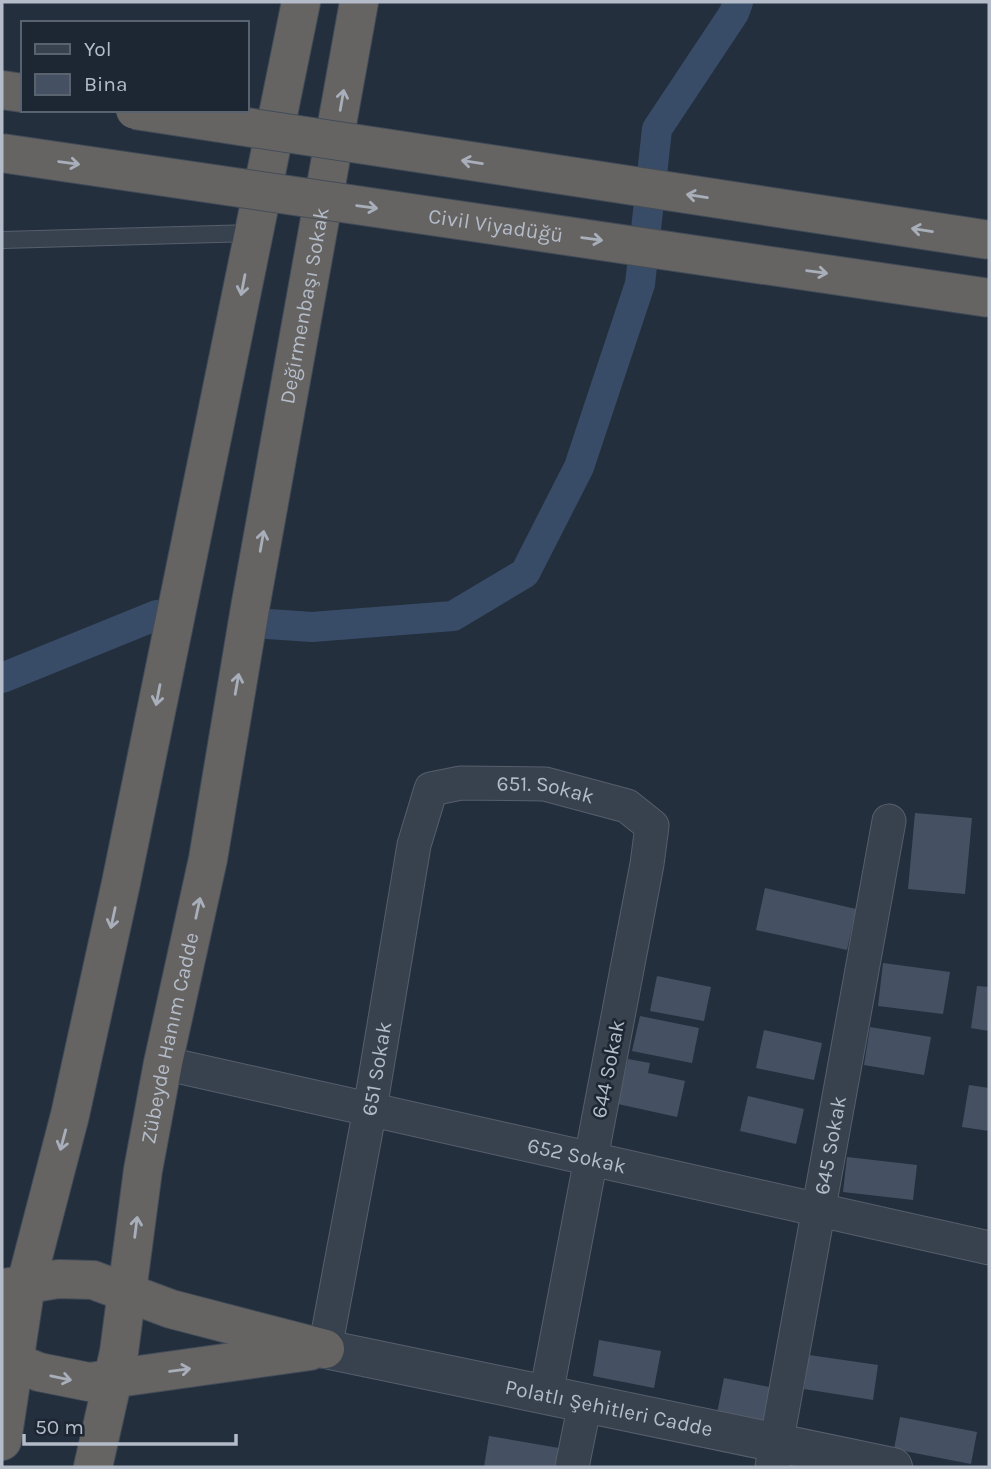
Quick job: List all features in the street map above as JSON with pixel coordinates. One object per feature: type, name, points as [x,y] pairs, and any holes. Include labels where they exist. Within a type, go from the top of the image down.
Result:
[{"type":"highway","points":[[2,1441],[14,1286],[70,1115],[121,883],[300,2]]},
{"type":"highway","name":"Değirmenbaşı Sokak","points":[[250,608],[359,2]]},
{"type":"highway","points":[[2,90],[21,93]]},
{"type":"highway","points":[[148,112],[989,240]]},
{"type":"highway","name":"Civil Viyadüğü","points":[[2,153],[989,298]]},
{"type":"highway","name":"Zübeyde Hanım Cadde","points":[[93,1467],[113,1381],[128,1295],[143,1170],[163,1063],[208,859],[250,608]]},
{"type":"highway","points":[[14,1286],[58,1279],[93,1280],[171,1309],[326,1349]]},
{"type":"highway","points":[[7,1357],[59,1378],[89,1382],[113,1381],[326,1349]]},
{"type":"street","name":"651. Sokak","points":[[431,789],[461,783],[545,784],[628,806],[652,826]]},
{"type":"street","name":"651 Sokak","points":[[326,1349],[414,845],[431,789]]},
{"type":"street","name":"645 Sokak","points":[[774,1455],[888,821]]},
{"type":"street","name":"644 Sokak","points":[[546,1395],[645,877],[652,826]]},
{"type":"street","name":"652 Sokak","points":[[163,1063],[989,1248]]},
{"type":"street","name":"Polatlı Şehitleri Cadde","points":[[326,1349],[585,1403],[774,1455],[892,1467]]},
{"type":"street","points":[[572,1467],[585,1403]]},
{"type":"lane","points":[[2,240],[253,233]]},
{"type":"building","points":[[915,813],[972,818],[965,894],[908,889]]},
{"type":"building","points":[[765,888],[856,909],[847,950],[756,930]]},
{"type":"building","points":[[883,963],[950,972],[943,1014],[878,1006]]},
{"type":"building","points":[[657,976],[711,987],[704,1021],[650,1011]]},
{"type":"building","points":[[977,986],[989,987],[989,1031],[971,1028]]},
{"type":"building","points":[[640,1016],[699,1028],[692,1063],[632,1051]]},
{"type":"building","points":[[870,1027],[931,1037],[924,1075],[864,1065]]},
{"type":"building","points":[[764,1030],[822,1043],[814,1080],[756,1068]]},
{"type":"building","points":[[628,1059],[650,1063],[648,1073],[685,1081],[677,1117],[618,1104]]},
{"type":"building","points":[[969,1085],[989,1088],[989,1131],[962,1127]]},
{"type":"building","points":[[748,1096],[804,1109],[796,1144],[740,1131]]},
{"type":"building","points":[[847,1157],[917,1165],[913,1200],[843,1192]]},
{"type":"building","points":[[599,1340],[661,1351],[654,1388],[593,1376]]},
{"type":"building","points":[[809,1355],[878,1365],[873,1400],[804,1389]]},
{"type":"building","points":[[724,1378],[774,1388],[767,1423],[717,1413]]},
{"type":"building","points":[[900,1417],[977,1432],[971,1464],[894,1449]]},
{"type":"building","points":[[489,1436],[559,1448],[555,1467],[484,1467]]},
{"type":"waterway","points":[[268,624],[312,627],[453,616],[525,573],[579,467],[640,284],[657,129],[734,13],[738,2]]},
{"type":"waterway","points":[[2,678],[157,615]]}]
